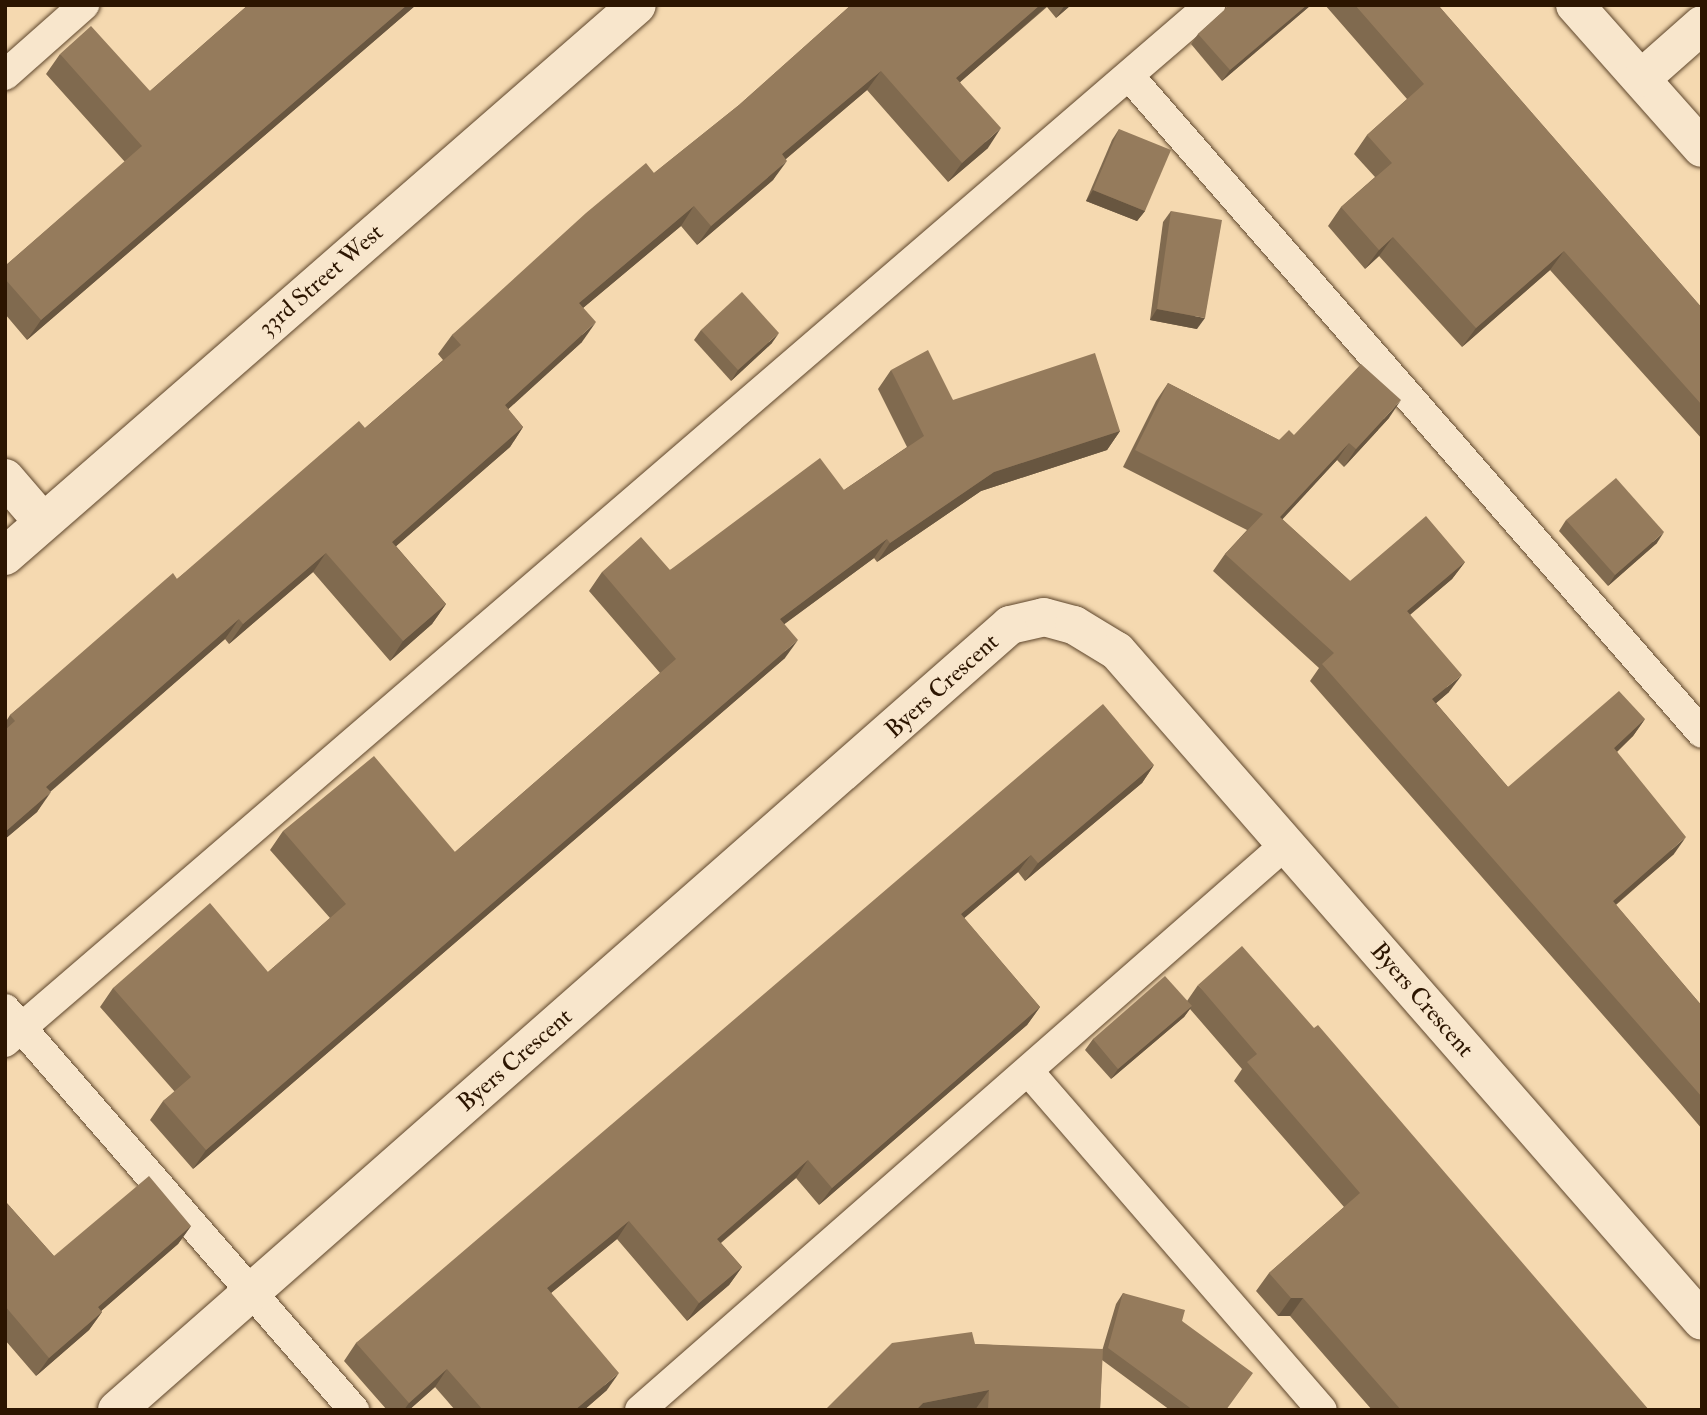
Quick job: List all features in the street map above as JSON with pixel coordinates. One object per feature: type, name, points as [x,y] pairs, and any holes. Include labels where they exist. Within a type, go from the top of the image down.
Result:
[{"type":"street","name":"33rd Street West","points":[[5,556],[637,5]]},
{"type":"street","points":[[1575,5],[1702,148]]},
{"type":"street","points":[[1642,78],[1702,25]]},
{"type":"street","points":[[5,478],[43,522]]},
{"type":"street","name":"Byers Crescent","points":[[117,1410],[1010,625],[1044,617],[1074,625],[1116,651],[1702,1321]]},
{"type":"lane","points":[[354,1410],[251,1291],[11,1026],[1130,77],[1210,5]]},
{"type":"lane","points":[[5,75],[77,7]]},
{"type":"lane","points":[[1130,77],[1702,733]]},
{"type":"lane","points":[[640,1410],[1029,1072],[1286,844]]},
{"type":"lane","points":[[1029,1072],[1322,1410]]},
{"type":"building","points":[[248,5],[407,5],[41,320],[5,279],[5,266],[142,146],[60,54],[91,26],[150,91]]},
{"type":"building","points":[[851,5],[1040,5],[956,78],[1001,128],[962,163],[881,71],[782,154],[787,161],[711,226],[694,206],[579,303],[596,322],[505,405],[523,427],[392,542],[446,604],[403,641],[326,553],[243,624],[239,619],[46,787],[51,792],[5,832],[5,730],[15,721],[10,715],[173,573],[177,579],[359,421],[365,428],[461,345],[452,335],[586,213],[646,163],[654,173],[739,105]]},
{"type":"building","points":[[1230,5],[1307,5],[1230,70],[1198,34]]},
{"type":"building","points":[[1355,5],[1438,5],[1702,308],[1702,405],[1564,251],[1476,328],[1393,237],[1379,250],[1341,207],[1392,163],[1367,135],[1424,84]]},
{"type":"building","points":[[1119,129],[1171,150],[1145,211],[1093,190]]},
{"type":"building","points":[[1171,211],[1222,220],[1205,318],[1157,309]]},
{"type":"building","points":[[742,292],[779,333],[738,370],[701,330]]},
{"type":"building","points":[[928,350],[953,400],[1095,353],[1120,431],[994,472],[890,543],[887,539],[780,619],[798,640],[206,1150],[163,1101],[191,1077],[113,988],[210,903],[268,972],[346,904],[283,831],[374,756],[455,852],[676,659],[602,572],[641,537],[670,570],[820,458],[844,490],[924,436],[891,370]]},
{"type":"building","points":[[1361,364],[1401,400],[1356,449],[1349,443],[1280,517],[1350,581],[1426,516],[1465,562],[1407,611],[1462,675],[1432,699],[1508,787],[1619,691],[1645,719],[1614,748],[1686,837],[1613,901],[1702,1006],[1702,1097],[1322,664],[1334,653],[1225,554],[1263,514],[1135,450],[1168,383],[1279,440],[1289,430],[1294,435]]},
{"type":"building","points":[[1616,478],[1664,532],[1615,575],[1566,520]]},
{"type":"building","points":[[1103,704],[1154,765],[1038,863],[1031,855],[961,914],[1040,1007],[832,1188],[808,1160],[717,1239],[742,1267],[699,1303],[629,1221],[547,1288],[619,1373],[575,1410],[483,1410],[447,1369],[409,1403],[356,1343]]},
{"type":"building","points":[[1242,946],[1314,1028],[1318,1025],[1649,1410],[1401,1410],[1303,1298],[1291,1298],[1269,1273],[1360,1193],[1247,1062],[1257,1054],[1198,985]]},
{"type":"building","points":[[1165,976],[1192,1006],[1118,1069],[1093,1039]]},
{"type":"building","points":[[149,1176],[191,1226],[98,1307],[102,1312],[49,1358],[5,1306],[5,1201],[54,1256]]},
{"type":"building","points":[[1123,1293],[1185,1310],[1182,1321],[1253,1373],[1226,1410],[1193,1410],[1108,1348]]},
{"type":"building","points":[[972,1332],[975,1344],[1103,1349],[1100,1410],[988,1409],[989,1390],[923,1403],[916,1410],[825,1410],[892,1343]]}]
